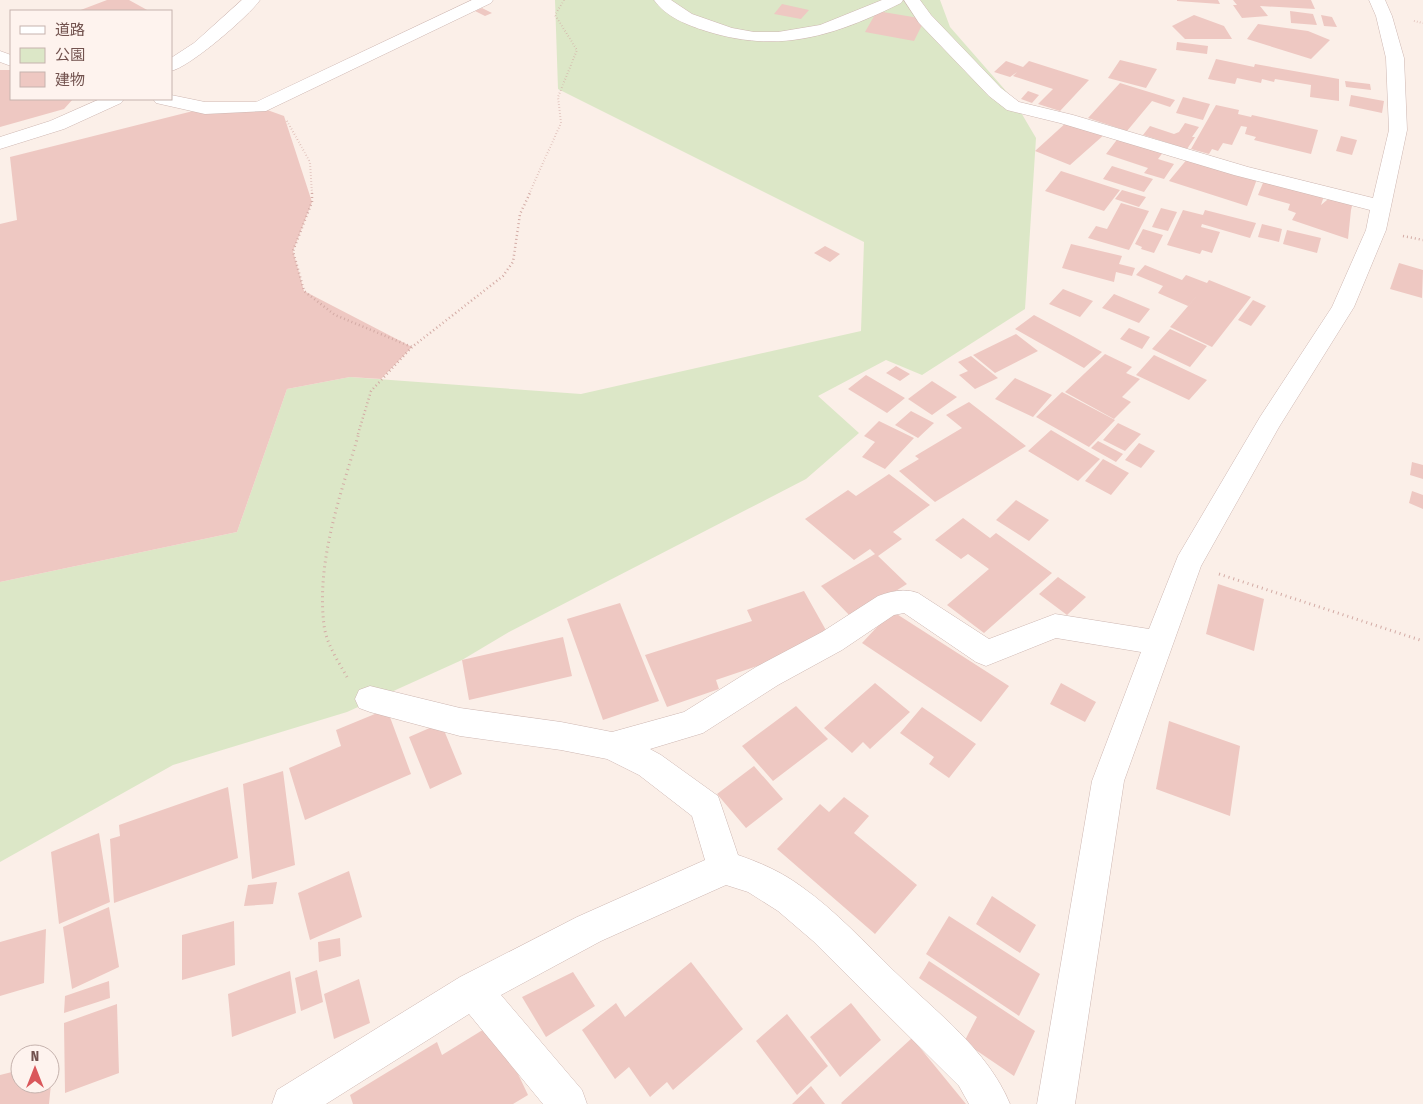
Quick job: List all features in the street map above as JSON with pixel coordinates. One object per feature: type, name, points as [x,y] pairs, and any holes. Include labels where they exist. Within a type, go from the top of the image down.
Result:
[{"type":"street","points":[[172,65],[200,47],[252,0]]},
{"type":"street","points":[[167,100],[205,108],[259,107],[485,0]]},
{"type":"street","points":[[662,0],[669,8],[717,30],[729,34],[764,37],[820,32],[861,18],[895,0]]},
{"type":"street","points":[[912,0],[925,19],[995,92],[1013,106],[1075,122],[1242,171],[1380,206]]},
{"type":"street","points":[[1056,1104],[1108,781],[1188,564],[1269,423],[1344,307],[1376,230],[1398,130],[1395,58],[1384,16],[1377,0]]},
{"type":"street","points":[[0,143],[57,125],[113,100]]},
{"type":"street","points":[[612,746],[692,723],[766,676],[832,641],[888,604],[908,601],[986,653],[1055,626],[1159,643]]},
{"type":"street","points":[[370,699],[460,722],[561,736],[612,746],[650,764],[706,807],[725,868]]},
{"type":"street","points":[[291,1104],[473,990],[589,929],[725,868],[757,878],[790,898],[825,929],[972,1073],[991,1104]]},
{"type":"street","points":[[473,990],[568,1104]]},
{"type":"path","points":[[370,699],[349,680],[334,655],[324,626],[323,586],[325,562],[334,517],[371,391],[412,347],[503,276],[513,262],[520,214],[561,123],[558,97],[577,50],[555,15],[564,0]]},
{"type":"path","points":[[259,107],[284,116],[310,162],[312,202],[292,251],[304,291],[335,315],[412,347]]},
{"type":"path","points":[[1188,564],[1423,641]]},
{"type":"green space","points":[[555,0],[940,0],[950,27],[1013,99],[1036,138],[1025,309],[922,375],[886,360],[818,396],[859,433],[806,479],[509,632],[462,660],[347,712],[173,765],[0,862],[0,582],[237,532],[287,389],[350,377],[581,394],[861,331],[864,242],[558,89]]},
{"type":"building","points":[[107,0],[129,0],[147,10],[81,10]]},
{"type":"building","points":[[1218,0],[1220,4],[1177,1]]},
{"type":"building","points":[[1233,0],[1311,0],[1315,9],[1260,6],[1268,16],[1242,18],[1233,5],[1237,5]]},
{"type":"building","points":[[782,4],[809,10],[801,19],[774,14]]},
{"type":"building","points":[[482,8],[492,13],[485,16],[475,11]]},
{"type":"building","points":[[877,11],[925,19],[914,41],[865,32]]},
{"type":"building","points":[[1290,11],[1313,14],[1317,25],[1291,23]]},
{"type":"building","points":[[1194,15],[1224,26],[1232,39],[1185,39],[1172,26]]},
{"type":"building","points":[[1321,15],[1332,17],[1337,27],[1324,26]]},
{"type":"building","points":[[1258,24],[1308,31],[1330,40],[1311,59],[1247,39]]},
{"type":"building","points":[[1177,42],[1208,46],[1207,54],[1176,50]]},
{"type":"building","points":[[1216,59],[1254,67],[1255,64],[1339,79],[1339,101],[1310,97],[1311,85],[1275,79],[1274,82],[1262,79],[1261,83],[1237,78],[1235,84],[1208,79]]},
{"type":"building","points":[[1120,60],[1157,69],[1146,88],[1108,78]]},
{"type":"building","points":[[1006,61],[1023,67],[1029,61],[1089,80],[1060,111],[1038,104],[1053,89],[1013,76],[1017,72],[1010,77],[994,72]]},
{"type":"building","points":[[0,70],[10,70],[10,100],[72,100],[64,109],[0,127]]},
{"type":"building","points":[[1345,81],[1370,84],[1371,90],[1346,87]]},
{"type":"building","points":[[1120,83],[1175,100],[1170,107],[1152,101],[1127,131],[1088,118]]},
{"type":"building","points":[[1028,91],[1039,95],[1032,103],[1021,99]]},
{"type":"building","points":[[1351,95],[1384,101],[1382,113],[1349,106]]},
{"type":"building","points":[[1183,97],[1210,104],[1203,120],[1176,113]]},
{"type":"building","points":[[1216,105],[1239,110],[1238,114],[1251,117],[1252,115],[1318,130],[1311,154],[1254,140],[1256,137],[1245,134],[1247,127],[1241,126],[1232,145],[1223,143],[1218,151],[1212,149],[1209,154],[1191,149]]},
{"type":"building","points":[[259,107],[284,116],[312,202],[293,251],[304,291],[412,347],[381,379],[350,377],[287,389],[237,532],[0,582],[0,224],[17,220],[10,157],[205,108]]},
{"type":"building","points":[[1068,121],[1105,134],[1070,165],[1035,151]]},
{"type":"building","points":[[1185,123],[1199,127],[1187,149],[1143,135],[1150,126],[1174,134],[1179,132]]},
{"type":"building","points":[[1341,136],[1357,140],[1352,155],[1336,151]]},
{"type":"building","points":[[1119,137],[1164,151],[1158,159],[1174,164],[1164,179],[1144,173],[1148,168],[1106,154]]},
{"type":"building","points":[[1188,158],[1257,179],[1247,206],[1169,181]]},
{"type":"building","points":[[1112,166],[1153,179],[1144,192],[1103,179]]},
{"type":"building","points":[[1061,171],[1120,190],[1104,211],[1045,191]]},
{"type":"building","points":[[1265,178],[1325,193],[1321,205],[1333,195],[1353,202],[1348,239],[1292,220],[1296,213],[1288,210],[1290,204],[1258,195]]},
{"type":"building","points":[[1122,190],[1146,197],[1139,207],[1115,199]]},
{"type":"building","points":[[1121,203],[1149,211],[1129,250],[1088,238],[1096,226],[1107,229]]},
{"type":"building","points":[[1161,208],[1177,212],[1168,231],[1152,227]]},
{"type":"building","points":[[1183,210],[1203,215],[1205,210],[1256,223],[1250,238],[1202,224],[1201,227],[1220,232],[1212,253],[1202,250],[1200,254],[1167,245]]},
{"type":"building","points":[[1262,224],[1282,229],[1279,242],[1258,237]]},
{"type":"building","points":[[1143,229],[1163,235],[1154,253],[1141,249],[1142,247],[1135,244]]},
{"type":"building","points":[[1287,230],[1321,238],[1317,253],[1283,244]]},
{"type":"building","points":[[1071,244],[1122,256],[1119,264],[1135,268],[1132,276],[1116,272],[1114,282],[1062,268]]},
{"type":"building","points":[[825,246],[840,254],[830,262],[814,253]]},
{"type":"building","points":[[1399,263],[1423,270],[1422,298],[1390,289]]},
{"type":"building","points":[[1145,265],[1182,280],[1186,275],[1207,283],[1209,280],[1251,297],[1212,347],[1170,327],[1201,291],[1188,306],[1158,293],[1163,286],[1136,275]]},
{"type":"building","points":[[1063,289],[1093,301],[1080,317],[1049,304]]},
{"type":"building","points":[[1114,294],[1150,309],[1139,323],[1102,308]]},
{"type":"building","points":[[1253,300],[1266,306],[1251,326],[1238,320]]},
{"type":"building","points":[[1034,315],[1102,352],[1084,368],[1015,329]]},
{"type":"building","points":[[1129,328],[1150,337],[1142,349],[1120,339]]},
{"type":"building","points":[[1170,329],[1207,346],[1190,367],[1152,349]]},
{"type":"building","points":[[1016,334],[1038,351],[995,373],[973,355]]},
{"type":"building","points":[[1105,354],[1132,367],[1126,373],[1140,379],[1122,397],[1131,402],[1114,419],[1065,392]]},
{"type":"building","points":[[1154,355],[1207,380],[1189,400],[1136,375]]},
{"type":"building","points":[[971,356],[998,378],[975,389],[959,375],[968,371],[958,362]]},
{"type":"building","points":[[896,366],[910,374],[900,381],[886,373]]},
{"type":"building","points":[[866,375],[905,398],[887,413],[848,389]]},
{"type":"building","points":[[1015,378],[1052,395],[1033,417],[995,399]]},
{"type":"building","points":[[932,381],[957,397],[932,415],[908,399]]},
{"type":"building","points":[[1062,392],[1115,420],[1089,447],[1036,417]]},
{"type":"building","points":[[969,402],[1026,446],[935,502],[899,471],[919,459],[915,456],[962,428],[946,415]]},
{"type":"building","points":[[911,411],[934,423],[918,438],[895,425]]},
{"type":"building","points":[[879,421],[914,438],[885,469],[862,457],[875,442],[864,436]]},
{"type":"building","points":[[1118,423],[1141,434],[1125,451],[1103,440]]},
{"type":"building","points":[[1051,430],[1100,459],[1078,481],[1028,451]]},
{"type":"building","points":[[1098,441],[1123,454],[1116,462],[1091,448]]},
{"type":"building","points":[[1139,443],[1155,451],[1141,468],[1125,460]]},
{"type":"building","points":[[1103,459],[1129,473],[1111,495],[1085,481]]},
{"type":"building","points":[[1412,462],[1423,465],[1423,479],[1410,475]]},
{"type":"building","points":[[889,474],[930,505],[893,532],[902,539],[878,556],[907,584],[852,618],[821,586],[875,554],[870,549],[854,560],[805,519],[848,490],[856,496]]},
{"type":"building","points":[[1412,491],[1423,495],[1423,509],[1409,503]]},
{"type":"building","points":[[1016,500],[1049,520],[1029,541],[996,520]]},
{"type":"building","points":[[963,518],[990,538],[996,533],[1052,573],[984,633],[947,605],[989,569],[968,554],[961,559],[935,540]]},
{"type":"building","points":[[1058,577],[1086,597],[1067,615],[1039,594]]},
{"type":"building","points":[[1218,584],[1264,599],[1254,651],[1206,634]]},
{"type":"building","points":[[804,591],[832,641],[716,680],[719,689],[667,707],[645,655],[752,621],[747,610]]},
{"type":"building","points":[[620,603],[659,701],[603,720],[567,619]]},
{"type":"building","points":[[892,611],[1009,686],[981,722],[862,643]]},
{"type":"building","points":[[563,637],[572,676],[469,700],[462,660]]},
{"type":"building","points":[[875,683],[910,712],[870,749],[863,742],[852,753],[824,728]]},
{"type":"building","points":[[1061,683],[1096,702],[1085,722],[1050,704]]},
{"type":"building","points":[[796,706],[828,739],[773,781],[742,746]]},
{"type":"building","points":[[922,707],[976,744],[949,778],[929,764],[934,757],[900,733]]},
{"type":"building","points":[[387,709],[411,774],[305,820],[289,768],[341,746],[336,730]]},
{"type":"building","points":[[1169,721],[1240,746],[1230,816],[1156,789]]},
{"type":"building","points":[[441,723],[462,774],[430,789],[409,737]]},
{"type":"building","points":[[754,766],[783,799],[746,828],[717,794]]},
{"type":"building","points":[[283,771],[295,865],[252,879],[243,784]]},
{"type":"building","points":[[228,787],[238,858],[114,903],[110,839],[120,836],[119,825]]},
{"type":"building","points":[[844,797],[869,816],[854,833],[917,885],[875,934],[777,849],[820,804],[829,812]]},
{"type":"building","points":[[99,833],[110,902],[59,924],[51,852]]},
{"type":"building","points":[[349,871],[362,917],[310,940],[298,893]]},
{"type":"building","points":[[277,882],[273,904],[244,906],[248,885]]},
{"type":"building","points":[[992,896],[1036,925],[1020,953],[976,924]]},
{"type":"building","points":[[109,907],[119,967],[72,989],[63,927]]},
{"type":"building","points":[[949,916],[1040,974],[1019,1016],[926,954]]},
{"type":"building","points":[[234,921],[235,965],[182,980],[182,935]]},
{"type":"building","points":[[46,929],[44,983],[0,996],[0,942]]},
{"type":"building","points":[[340,938],[341,956],[319,962],[318,942]]},
{"type":"building","points":[[929,961],[1035,1031],[1014,1076],[964,1042],[977,1017],[919,978]]},
{"type":"building","points":[[691,962],[743,1029],[673,1090],[667,1082],[650,1097],[629,1067],[615,1079],[582,1030],[616,1003],[625,1017]]},
{"type":"building","points":[[317,970],[323,1002],[301,1011],[295,978]]},
{"type":"building","points":[[290,971],[296,1013],[232,1037],[228,994]]},
{"type":"building","points":[[573,972],[595,1006],[546,1037],[522,997]]},
{"type":"building","points":[[359,979],[370,1023],[334,1039],[324,994]]},
{"type":"building","points":[[109,981],[110,998],[64,1013],[65,996]]},
{"type":"building","points":[[851,1003],[881,1040],[840,1077],[810,1037]]},
{"type":"building","points":[[117,1004],[119,1073],[65,1093],[64,1023]]},
{"type":"building","points":[[787,1014],[828,1066],[797,1095],[756,1041]]},
{"type":"building","points":[[494,1023],[528,1095],[513,1104],[353,1104],[350,1095],[437,1042],[442,1055]]},
{"type":"building","points":[[912,1038],[966,1104],[841,1103]]},
{"type":"building","points":[[10,1072],[10,1094],[50,1094],[49,1104],[0,1104],[0,1075]]},
{"type":"building","points":[[811,1086],[825,1104],[792,1104]]}]
